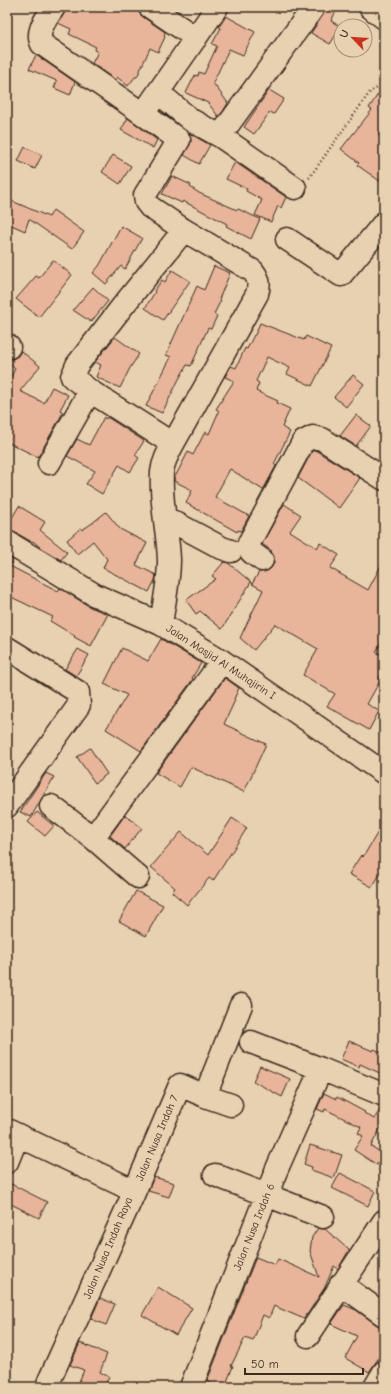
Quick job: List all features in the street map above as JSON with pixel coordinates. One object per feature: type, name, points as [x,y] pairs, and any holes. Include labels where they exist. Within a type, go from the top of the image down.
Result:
[{"type":"street","points":[[54,7],[39,32],[39,39],[42,44],[179,140]]},
{"type":"street","points":[[150,7],[196,38]]},
{"type":"street","points":[[143,114],[159,93],[217,7]]},
{"type":"street","points":[[370,7],[384,18]]},
{"type":"street","points":[[220,136],[313,8]]},
{"type":"street","points":[[159,93],[191,120],[220,136],[295,188]]},
{"type":"street","points":[[161,624],[169,560],[163,493],[162,471],[164,461],[257,294],[260,285],[259,278],[253,271],[184,230],[150,207],[146,202],[145,195],[191,120]]},
{"type":"street","points":[[287,239],[341,276],[384,223]]},
{"type":"street","points":[[173,444],[72,378],[77,365],[184,230]]},
{"type":"street","points":[[49,463],[90,391]]},
{"type":"street","points":[[262,560],[250,551],[248,547],[249,543],[303,442],[313,437],[322,439],[384,479]]},
{"type":"street","points":[[166,518],[222,548],[231,551]]},
{"type":"street","name":"Jalan Masjid Al Muhajirin I","points":[[7,542],[96,595],[161,624],[222,660],[384,773]]},
{"type":"street","points":[[7,648],[78,692],[79,705],[7,806]]},
{"type":"street","points":[[93,838],[222,660]]},
{"type":"street","points":[[51,806],[93,838],[138,877]]},
{"type":"street","points":[[231,1105],[205,1096],[241,1005]]},
{"type":"street","points":[[251,1042],[384,1095]]},
{"type":"street","name":"Jalan Nusa Indah 6","points":[[191,1387],[267,1195],[321,1069]]},
{"type":"street","name":"Jalan Nusa Indah 7","points":[[133,1195],[180,1085],[205,1096]]},
{"type":"street","points":[[7,1162],[13,1133]]},
{"type":"street","name":"Jalan Nusa Indah Raya","points":[[13,1133],[130,1189],[133,1195],[49,1381],[48,1387]]},
{"type":"street","points":[[215,1175],[323,1217]]},
{"type":"street","points":[[308,1336],[384,1221]]},
{"type":"street","points":[[341,1284],[384,1315]]},
{"type":"street","points":[[375,1387],[384,1372]]},
{"type":"path","points":[[295,188],[299,188],[308,180],[370,92],[384,86]]},
{"type":"building","points":[[66,7],[138,7],[139,13],[143,17],[165,32],[165,37],[158,52],[150,48],[137,77],[135,77],[128,86],[117,77],[115,80],[92,63],[98,52],[94,50],[96,47],[69,34],[71,29],[58,23],[64,14]]},
{"type":"building","points":[[325,7],[338,7],[331,21],[333,22],[333,39],[330,44],[311,33],[323,15]]},
{"type":"building","points":[[226,16],[255,32],[243,55],[229,49],[213,83],[228,103],[222,113],[218,116],[208,103],[186,93],[195,75],[198,76],[199,72],[204,74],[217,46],[212,44],[221,28],[219,27]]},
{"type":"building","points":[[36,55],[75,82],[70,95],[54,88],[57,81],[29,69]]},
{"type":"building","points":[[384,85],[384,126],[378,135],[384,139],[384,184],[357,165],[359,163],[341,149],[372,110],[369,108]]},
{"type":"building","points":[[269,90],[284,99],[274,114],[270,112],[254,134],[244,127]]},
{"type":"building","points":[[128,118],[157,140],[153,148],[121,130]]},
{"type":"building","points":[[189,133],[210,145],[199,164],[184,155],[191,141]]},
{"type":"building","points":[[25,147],[42,155],[35,169],[18,161]]},
{"type":"building","points":[[113,155],[131,166],[120,184],[102,172]]},
{"type":"building","points":[[235,162],[286,197],[281,208],[278,206],[271,222],[255,215],[262,200],[246,191],[247,189],[226,179]]},
{"type":"building","points":[[172,176],[191,185],[190,187],[199,193],[260,219],[251,239],[226,226],[227,224],[183,201],[182,203],[162,194]]},
{"type":"building","points":[[12,201],[49,217],[53,210],[84,232],[72,249],[29,219],[25,231],[7,223],[7,212]]},
{"type":"building","points":[[121,226],[142,238],[125,269],[121,266],[106,284],[93,273],[99,266]]},
{"type":"building","points":[[53,260],[72,275],[39,317],[16,299],[36,276],[39,278]]},
{"type":"building","points":[[214,266],[230,273],[219,299],[221,300],[214,314],[217,316],[211,329],[208,328],[191,366],[187,365],[162,413],[146,406],[171,357],[166,355],[197,286],[204,290]]},
{"type":"building","points":[[172,270],[190,281],[163,320],[145,308],[155,292],[154,291],[162,280],[165,282]]},
{"type":"building","points":[[93,287],[108,301],[91,322],[73,310]]},
{"type":"building","points":[[260,323],[304,340],[306,336],[331,348],[312,386],[287,374],[290,368],[267,357],[256,381],[259,383],[256,391],[278,401],[277,403],[290,409],[282,427],[290,432],[274,464],[276,466],[263,490],[230,469],[215,497],[249,516],[241,531],[238,530],[237,532],[186,503],[192,490],[174,481],[174,479],[188,452],[193,455],[205,432],[209,434],[219,411],[216,409],[234,381],[225,377],[231,366],[236,368],[245,348],[247,349]]},
{"type":"building","points":[[115,337],[139,354],[120,388],[96,377],[101,365],[95,362]]},
{"type":"building","points":[[21,351],[40,366],[20,391],[44,403],[52,387],[68,395],[60,410],[63,412],[38,457],[7,442],[7,384],[15,369],[7,361],[8,359],[13,359],[18,356]]},
{"type":"building","points":[[353,375],[364,384],[346,407],[334,397]]},
{"type":"building","points":[[356,415],[371,426],[356,446],[340,436]]},
{"type":"building","points":[[104,417],[106,419],[107,417],[144,441],[135,455],[139,458],[130,472],[119,465],[102,494],[86,484],[95,471],[67,456],[77,439],[89,445]]},
{"type":"building","points":[[315,450],[360,478],[339,508],[298,478],[312,451]]},
{"type":"building","points":[[284,504],[301,515],[290,531],[317,548],[320,543],[339,555],[330,568],[368,590],[384,560],[384,637],[376,652],[384,656],[384,669],[379,678],[381,679],[367,704],[379,711],[369,730],[327,706],[335,694],[303,675],[318,649],[275,624],[254,650],[240,638],[263,590],[252,584],[259,572],[267,571],[272,567],[274,562],[272,551],[262,544]]},
{"type":"building","points":[[19,506],[45,522],[40,530],[67,552],[61,560],[42,549],[33,541],[32,542],[13,531],[7,530],[7,526]]},
{"type":"building","points":[[106,512],[120,529],[147,543],[136,565],[156,575],[149,592],[103,568],[107,559],[93,541],[77,554],[67,540],[81,528],[82,530]]},
{"type":"building","points":[[7,557],[13,560],[10,566],[58,591],[60,588],[90,607],[108,614],[91,646],[50,621],[53,617],[7,595]]},
{"type":"building","points":[[224,562],[228,563],[251,582],[222,629],[200,611],[196,614],[186,600],[216,579],[212,576]]},
{"type":"building","points":[[161,639],[201,663],[192,678],[193,679],[141,751],[106,729],[127,695],[104,684],[122,648],[148,661]]},
{"type":"building","points":[[78,649],[89,655],[76,676],[65,669]]},
{"type":"building","points":[[225,678],[239,688],[224,724],[266,744],[244,792],[191,767],[180,787],[156,773]]},
{"type":"building","points":[[90,748],[107,774],[95,783],[77,757]]},
{"type":"building","points":[[46,773],[54,777],[31,817],[20,812]]},
{"type":"building","points":[[37,812],[54,826],[45,836],[28,822]]},
{"type":"building","points":[[125,815],[142,828],[125,849],[110,836]]},
{"type":"building","points":[[232,818],[247,828],[213,881],[209,878],[187,905],[172,892],[175,888],[151,867],[181,832],[208,855]]},
{"type":"building","points":[[384,822],[384,868],[372,887],[349,874],[361,855],[363,857]]},
{"type":"building","points":[[136,891],[163,905],[146,936],[119,921]]},
{"type":"building","points":[[349,1041],[373,1051],[374,1049],[384,1054],[384,1075],[360,1064],[359,1067],[341,1059]]},
{"type":"building","points":[[260,1066],[290,1079],[282,1097],[253,1081]]},
{"type":"building","points":[[324,1093],[336,1099],[337,1097],[365,1112],[364,1113],[374,1119],[380,1110],[384,1112],[384,1122],[371,1146],[383,1154],[377,1165],[354,1150],[363,1136],[358,1133],[361,1127],[325,1109],[324,1112],[317,1109]]},
{"type":"building","points":[[310,1145],[342,1155],[334,1178],[311,1170],[312,1167],[304,1164]]},
{"type":"building","points":[[340,1173],[375,1191],[368,1206],[332,1188]]},
{"type":"building","points":[[154,1177],[174,1183],[169,1197],[148,1191]]},
{"type":"building","points":[[7,1182],[47,1202],[39,1218],[7,1202]]},
{"type":"building","points":[[318,1228],[325,1229],[349,1250],[338,1269],[334,1266],[325,1287],[307,1315],[306,1314],[304,1319],[274,1306],[269,1318],[263,1315],[253,1341],[245,1338],[231,1366],[233,1366],[225,1387],[218,1387],[207,1381],[256,1257],[275,1265],[278,1259],[319,1277],[310,1251],[312,1237]]},
{"type":"building","points":[[158,1287],[192,1308],[176,1335],[142,1315]]},
{"type":"building","points":[[100,1298],[115,1304],[106,1325],[91,1319]]},
{"type":"building","points":[[344,1305],[356,1310],[377,1325],[384,1327],[384,1350],[369,1372],[345,1358],[357,1336],[331,1324]]},
{"type":"building","points":[[80,1343],[107,1354],[100,1372],[109,1377],[104,1387],[85,1387],[78,1384],[84,1370],[70,1365]]}]
